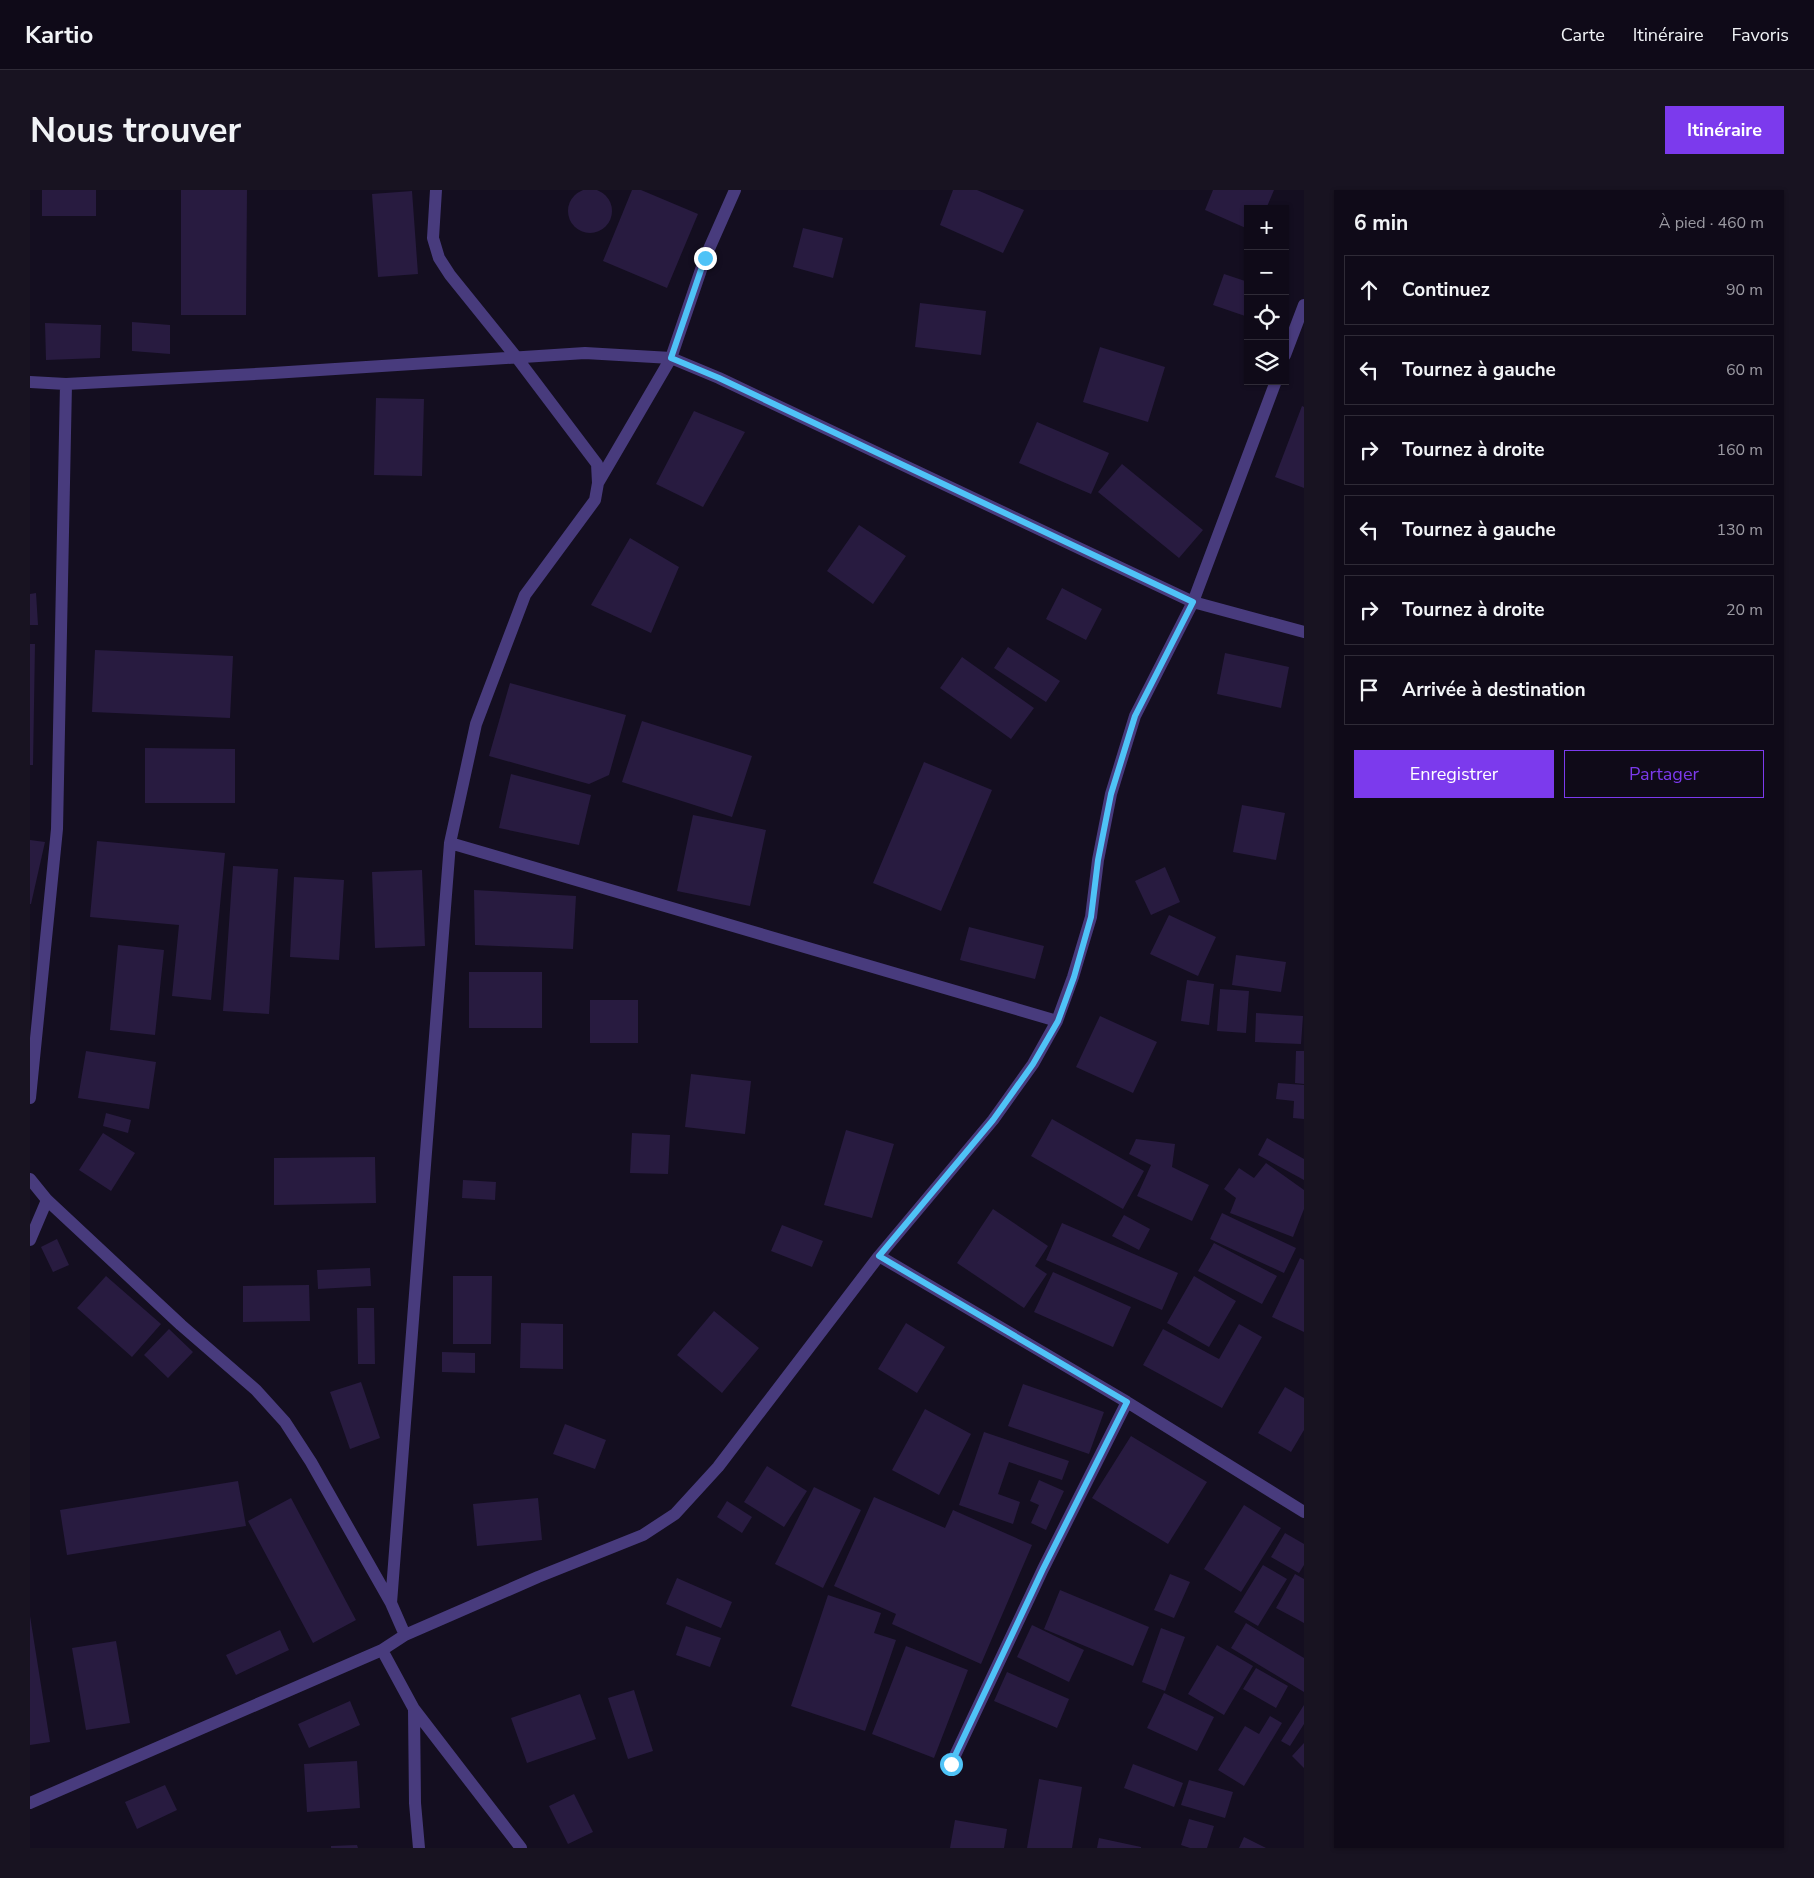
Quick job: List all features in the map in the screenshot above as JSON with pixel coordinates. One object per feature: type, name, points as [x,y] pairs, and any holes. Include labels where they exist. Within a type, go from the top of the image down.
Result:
[{"type":"street","points":[[392,1603],[450,843],[476,724],[525,595],[595,500],[598,483],[597,464],[438,258],[432,238],[436,190]]},
{"type":"street","points":[[598,483],[671,358],[705,258],[735,190]]},
{"type":"street","points":[[1289,345],[1304,305]]},
{"type":"street","points":[[30,382],[66,384],[585,353],[671,358],[728,382],[1193,602],[1304,632]]},
{"type":"street","points":[[30,1098],[57,829],[66,384]]},
{"type":"street","points":[[30,1803],[382,1650],[406,1635],[538,1577],[643,1535],[675,1514],[718,1467],[879,1256],[993,1120],[1033,1064],[1058,1021],[1074,977],[1091,917],[1098,860],[1111,794],[1135,716],[1193,602],[1274,385]]},
{"type":"street","points":[[450,843],[1058,1021]]},
{"type":"street","points":[[30,1179],[47,1200],[181,1325],[256,1390],[285,1422],[311,1462],[392,1603],[406,1635]]},
{"type":"street","points":[[30,1240],[47,1200]]},
{"type":"street","points":[[879,1256],[1127,1402],[1304,1512]]},
{"type":"street","points":[[951,1764],[1043,1569],[1127,1402]]},
{"type":"street","points":[[382,1650],[414,1709],[521,1848]]},
{"type":"street","points":[[414,1709],[419,1848]]},
{"type":"building","points":[[586,189],[594,189],[606,195],[612,211],[606,227],[594,233],[586,233],[574,227],[568,215],[568,207],[574,195]]},
{"type":"building","points":[[42,190],[96,190],[96,216],[42,216]]},
{"type":"building","points":[[181,190],[247,190],[246,315],[181,315]]},
{"type":"building","points":[[632,190],[641,190],[698,214],[667,288],[603,261]]},
{"type":"building","points":[[953,190],[977,190],[1024,210],[1003,253],[940,225]]},
{"type":"building","points":[[1213,190],[1274,190],[1268,205],[1244,205],[1244,227],[1205,210]]},
{"type":"building","points":[[412,191],[418,274],[378,277],[372,194]]},
{"type":"building","points":[[803,228],[843,238],[833,278],[793,267]]},
{"type":"building","points":[[1224,274],[1244,281],[1244,316],[1213,305]]},
{"type":"building","points":[[920,303],[986,311],[981,355],[915,347]]},
{"type":"building","points":[[132,322],[170,325],[170,354],[132,351]]},
{"type":"building","points":[[45,323],[101,325],[100,358],[46,360]]},
{"type":"building","points":[[1100,347],[1165,367],[1148,422],[1083,402]]},
{"type":"building","points":[[376,398],[424,399],[422,476],[374,475]]},
{"type":"building","points":[[1302,406],[1304,407],[1304,488],[1275,477]]},
{"type":"building","points":[[694,411],[745,432],[703,507],[656,484]]},
{"type":"building","points":[[1037,422],[1109,453],[1091,494],[1019,463]]},
{"type":"building","points":[[1122,464],[1203,530],[1179,558],[1098,492]]},
{"type":"building","points":[[859,525],[906,556],[873,604],[827,571]]},
{"type":"building","points":[[630,538],[679,567],[651,633],[591,605]]},
{"type":"building","points":[[1062,588],[1102,609],[1086,640],[1046,619]]},
{"type":"building","points":[[36,593],[38,625],[30,625],[30,594]]},
{"type":"building","points":[[30,644],[35,644],[33,765],[30,765]]},
{"type":"building","points":[[1008,647],[1060,681],[1046,702],[994,668]]},
{"type":"building","points":[[95,650],[233,656],[230,718],[92,712]]},
{"type":"building","points":[[1225,653],[1289,667],[1281,708],[1217,694]]},
{"type":"building","points":[[962,657],[1034,708],[1011,739],[940,688]]},
{"type":"building","points":[[510,683],[626,715],[609,775],[589,784],[489,756]]},
{"type":"building","points":[[642,721],[752,756],[732,817],[622,782]]},
{"type":"building","points":[[145,748],[235,749],[235,803],[145,803]]},
{"type":"building","points":[[924,762],[992,790],[941,911],[873,883]]},
{"type":"building","points":[[511,774],[591,795],[579,845],[499,828]]},
{"type":"building","points":[[1242,805],[1285,813],[1276,860],[1233,852]]},
{"type":"building","points":[[693,815],[766,830],[750,906],[677,891]]},
{"type":"building","points":[[30,840],[45,842],[31,904],[30,904]]},
{"type":"building","points":[[97,841],[225,853],[211,1000],[172,996],[179,925],[90,917]]},
{"type":"building","points":[[233,866],[278,869],[269,1014],[223,1011]]},
{"type":"building","points":[[1165,867],[1180,902],[1151,915],[1135,881]]},
{"type":"building","points":[[422,870],[425,946],[375,948],[372,872]]},
{"type":"building","points":[[294,877],[344,880],[339,960],[290,957]]},
{"type":"building","points":[[474,890],[576,896],[573,949],[475,945]]},
{"type":"building","points":[[1169,915],[1216,937],[1198,976],[1150,954]]},
{"type":"building","points":[[969,927],[1044,946],[1035,979],[960,960]]},
{"type":"building","points":[[118,945],[164,950],[155,1035],[110,1030]]},
{"type":"building","points":[[1236,955],[1286,962],[1281,992],[1232,985]]},
{"type":"building","points":[[469,972],[542,972],[542,1028],[469,1028]]},
{"type":"building","points":[[1187,980],[1214,984],[1209,1025],[1181,1021]]},
{"type":"building","points":[[1220,989],[1249,991],[1246,1033],[1217,1031]]},
{"type":"building","points":[[590,1000],[638,1000],[638,1043],[590,1043]]},
{"type":"building","points":[[1256,1013],[1303,1016],[1301,1044],[1255,1042]]},
{"type":"building","points":[[1100,1016],[1157,1042],[1133,1093],[1076,1067]]},
{"type":"building","points":[[86,1051],[156,1062],[149,1109],[78,1098]]},
{"type":"building","points":[[1296,1051],[1304,1051],[1304,1084],[1295,1083]]},
{"type":"building","points":[[691,1074],[751,1081],[745,1134],[685,1127]]},
{"type":"building","points":[[1278,1083],[1304,1085],[1304,1119],[1293,1118],[1294,1101],[1276,1099]]},
{"type":"building","points":[[106,1113],[131,1120],[128,1133],[103,1126]]},
{"type":"building","points":[[1052,1119],[1144,1171],[1123,1209],[1031,1156]]},
{"type":"building","points":[[846,1130],[894,1144],[872,1218],[824,1205]]},
{"type":"building","points":[[103,1133],[135,1153],[111,1191],[79,1170]]},
{"type":"building","points":[[632,1133],[670,1135],[668,1174],[630,1173]]},
{"type":"building","points":[[1267,1138],[1304,1159],[1304,1180],[1258,1155]]},
{"type":"building","points":[[1136,1139],[1175,1144],[1172,1167],[1209,1185],[1192,1221],[1137,1196],[1151,1165],[1129,1154]]},
{"type":"building","points":[[375,1157],[376,1203],[274,1205],[274,1158]]},
{"type":"building","points":[[1266,1163],[1304,1190],[1304,1209],[1293,1237],[1230,1213],[1236,1198],[1224,1189],[1239,1168],[1254,1178]]},
{"type":"building","points":[[463,1180],[496,1182],[495,1200],[462,1198]]},
{"type":"building","points":[[993,1209],[1048,1246],[1035,1266],[1047,1274],[1024,1308],[957,1263]]},
{"type":"building","points":[[1222,1213],[1296,1248],[1284,1273],[1210,1239]]},
{"type":"building","points":[[1124,1215],[1150,1229],[1139,1250],[1112,1236]]},
{"type":"building","points":[[1062,1223],[1178,1273],[1162,1310],[1046,1260]]},
{"type":"building","points":[[782,1225],[823,1241],[812,1267],[771,1251]]},
{"type":"building","points":[[57,1239],[69,1265],[53,1272],[41,1247]]},
{"type":"building","points":[[1214,1243],[1277,1276],[1262,1304],[1198,1271]]},
{"type":"building","points":[[1300,1258],[1304,1260],[1304,1332],[1272,1317]]},
{"type":"building","points":[[370,1268],[371,1286],[318,1289],[317,1270]]},
{"type":"building","points":[[1053,1272],[1131,1307],[1113,1347],[1034,1312]]},
{"type":"building","points":[[106,1276],[161,1324],[132,1357],[77,1308]]},
{"type":"building","points":[[453,1276],[492,1276],[491,1344],[453,1344]]},
{"type":"building","points":[[1194,1276],[1236,1301],[1209,1347],[1167,1323]]},
{"type":"building","points":[[309,1285],[310,1321],[243,1322],[243,1286]]},
{"type":"building","points":[[357,1308],[374,1308],[375,1364],[358,1364]]},
{"type":"building","points":[[714,1311],[759,1348],[722,1393],[677,1355]]},
{"type":"building","points":[[521,1323],[563,1324],[563,1369],[520,1368]]},
{"type":"building","points":[[906,1323],[945,1347],[917,1393],[878,1369]]},
{"type":"building","points":[[1239,1324],[1262,1337],[1222,1408],[1143,1365],[1163,1329],[1219,1359]]},
{"type":"building","points":[[169,1329],[193,1352],[168,1378],[144,1355]]},
{"type":"building","points":[[442,1352],[475,1353],[475,1373],[442,1372]]},
{"type":"building","points":[[361,1382],[380,1438],[350,1449],[330,1392]]},
{"type":"building","points":[[1023,1384],[1104,1412],[1089,1454],[1008,1426]]},
{"type":"building","points":[[1285,1387],[1304,1398],[1304,1430],[1291,1452],[1258,1433]]},
{"type":"building","points":[[925,1409],[971,1434],[939,1495],[892,1470]]},
{"type":"building","points":[[565,1424],[606,1440],[595,1469],[553,1454]]},
{"type":"building","points":[[984,1432],[1069,1461],[1062,1480],[1009,1462],[998,1494],[1020,1502],[1013,1524],[959,1505]]},
{"type":"building","points":[[1131,1436],[1207,1482],[1168,1544],[1092,1498]]},
{"type":"building","points":[[767,1466],[807,1491],[784,1527],[744,1502]]},
{"type":"building","points":[[1039,1480],[1064,1491],[1046,1530],[1031,1523],[1039,1505],[1030,1501]]},
{"type":"building","points":[[238,1481],[246,1526],[67,1555],[60,1510]]},
{"type":"building","points":[[814,1487],[861,1510],[823,1588],[775,1564]]},
{"type":"building","points":[[874,1497],[945,1528],[953,1510],[1032,1545],[981,1664],[892,1624],[896,1614],[834,1586]]},
{"type":"building","points":[[291,1498],[356,1620],[313,1643],[248,1521]]},
{"type":"building","points":[[538,1498],[542,1540],[477,1546],[473,1504]]},
{"type":"building","points":[[727,1501],[752,1517],[742,1533],[717,1517]]},
{"type":"building","points":[[1244,1505],[1281,1528],[1241,1592],[1204,1569]]},
{"type":"building","points":[[1285,1533],[1304,1544],[1304,1565],[1299,1573],[1271,1557]]},
{"type":"building","points":[[1263,1565],[1287,1579],[1258,1626],[1234,1612]]},
{"type":"building","points":[[1170,1574],[1190,1582],[1174,1618],[1154,1610]]},
{"type":"building","points":[[1295,1574],[1304,1579],[1304,1623],[1276,1608]]},
{"type":"building","points":[[677,1578],[732,1602],[721,1628],[666,1604]]},
{"type":"building","points":[[1060,1590],[1149,1627],[1133,1666],[1044,1629]]},
{"type":"building","points":[[828,1595],[881,1613],[874,1633],[896,1640],[865,1731],[791,1706]]},
{"type":"building","points":[[30,1616],[50,1742],[30,1745]]},
{"type":"building","points":[[1246,1623],[1304,1658],[1304,1692],[1231,1648]]},
{"type":"building","points":[[1032,1625],[1084,1650],[1069,1682],[1017,1657]]},
{"type":"building","points":[[686,1626],[721,1638],[710,1667],[676,1655]]},
{"type":"building","points":[[1161,1628],[1185,1637],[1165,1691],[1142,1682]]},
{"type":"building","points":[[280,1630],[289,1650],[236,1675],[226,1655]]},
{"type":"building","points":[[116,1641],[130,1723],[86,1730],[72,1648]]},
{"type":"building","points":[[1217,1645],[1253,1666],[1224,1715],[1188,1694]]},
{"type":"building","points":[[906,1646],[968,1670],[934,1758],[872,1734]]},
{"type":"building","points":[[1256,1668],[1288,1686],[1276,1708],[1243,1689]]},
{"type":"building","points":[[1007,1672],[1069,1699],[1057,1728],[994,1701]]},
{"type":"building","points":[[634,1690],[653,1751],[628,1759],[608,1698]]},
{"type":"building","points":[[1164,1693],[1214,1717],[1197,1751],[1147,1728]]},
{"type":"building","points":[[580,1694],[596,1739],[527,1763],[511,1718]]},
{"type":"building","points":[[350,1701],[360,1725],[309,1748],[298,1724]]},
{"type":"building","points":[[1304,1705],[1304,1724],[1290,1746],[1281,1741]]},
{"type":"building","points":[[1270,1716],[1282,1723],[1244,1786],[1218,1770],[1245,1726],[1259,1734]]},
{"type":"building","points":[[1304,1743],[1304,1768],[1292,1756]]},
{"type":"building","points":[[357,1761],[360,1808],[307,1812],[304,1764]]},
{"type":"building","points":[[1133,1764],[1183,1783],[1174,1807],[1124,1788]]},
{"type":"building","points":[[1039,1779],[1082,1787],[1072,1848],[1027,1848]]},
{"type":"building","points":[[1189,1780],[1233,1792],[1225,1818],[1181,1805]]},
{"type":"building","points":[[165,1785],[177,1810],[137,1829],[125,1802]]},
{"type":"building","points":[[574,1794],[593,1832],[568,1844],[549,1806]]},
{"type":"building","points":[[1189,1819],[1214,1826],[1207,1848],[1190,1848],[1181,1845]]},
{"type":"building","points":[[955,1820],[1007,1829],[1004,1848],[950,1848]]},
{"type":"building","points":[[1244,1837],[1266,1848],[1239,1848]]},
{"type":"building","points":[[1099,1838],[1141,1847],[1141,1848],[1097,1848]]},
{"type":"building","points":[[357,1845],[358,1848],[331,1848],[331,1846]]},
{"type":"route","points":[[705,258],[671,358],[719,378],[1193,602],[1135,716],[1111,794],[1098,860],[1091,917],[1074,977],[1058,1021],[1033,1064],[993,1120],[879,1256],[1127,1402],[1043,1569],[951,1764]]}]
